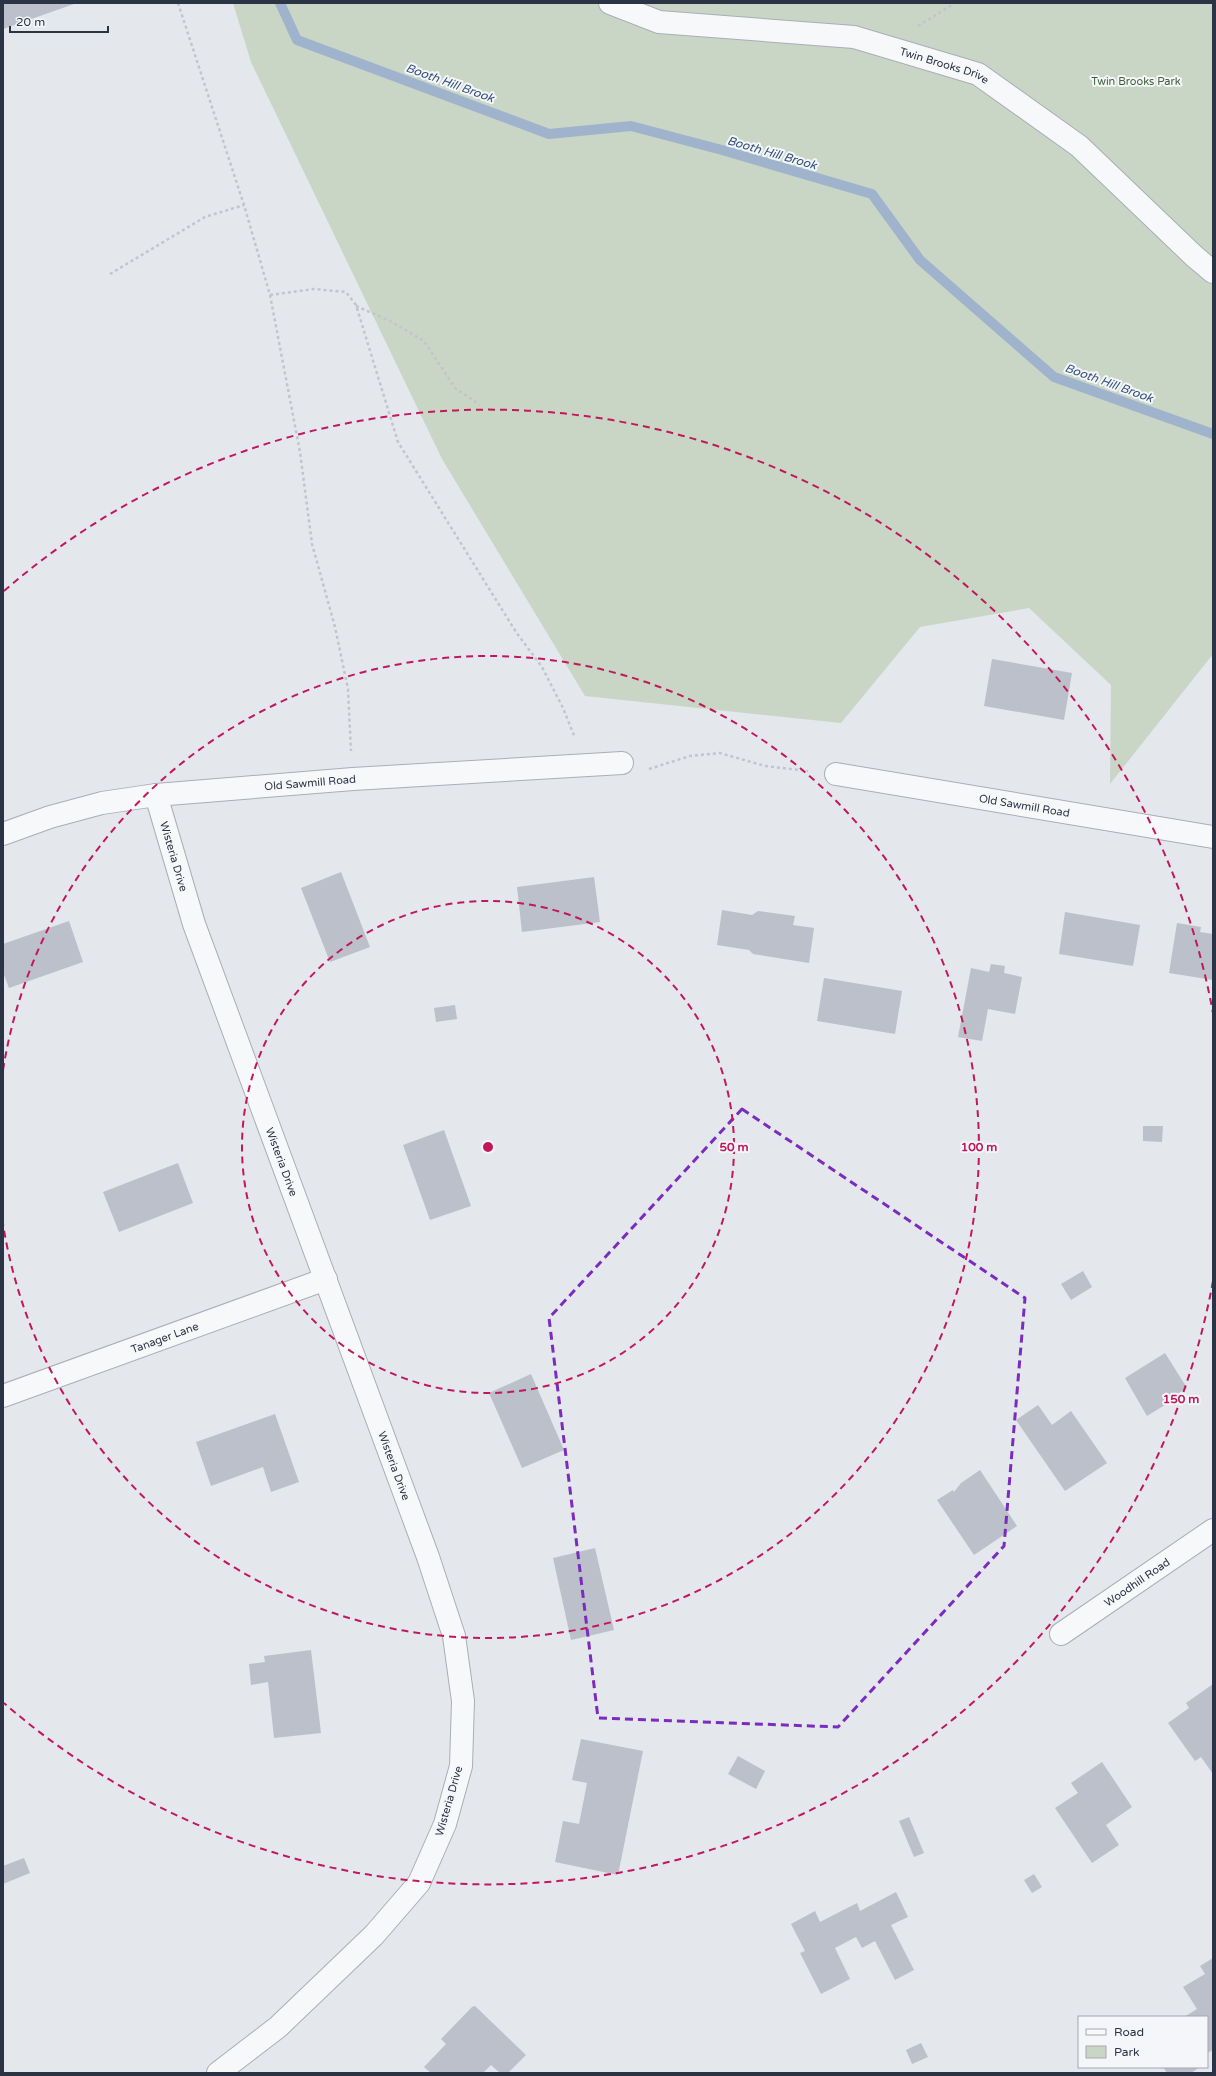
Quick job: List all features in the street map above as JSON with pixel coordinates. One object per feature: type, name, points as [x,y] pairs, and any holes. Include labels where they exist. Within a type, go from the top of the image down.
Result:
[{"type":"street","name":"Twin Brooks Drive","points":[[610,3],[659,22],[854,36],[978,74],[1079,146],[1194,256],[1213,272]]},
{"type":"street","name":"Old Sawmill Road","points":[[3,834],[50,817],[102,803],[156,795],[585,764],[622,763]]},
{"type":"street","name":"Old Sawmill Road","points":[[836,774],[1213,837]]},
{"type":"street","name":"Wisteria Drive","points":[[156,795],[194,924],[428,1557],[454,1636],[463,1701],[461,1766],[445,1824],[419,1883],[374,1935],[278,2027],[218,2073]]},
{"type":"street","name":"Tanager Lane","points":[[3,1396],[326,1279]]},
{"type":"street","name":"Woodhill Road","points":[[1061,1634],[1213,1530]]},
{"type":"path","points":[[178,3],[244,206],[270,295],[300,452],[312,544],[335,626],[348,689],[352,780]]},
{"type":"path","points":[[892,48],[917,27],[955,3]]},
{"type":"path","points":[[110,274],[205,217],[244,206]]},
{"type":"path","points":[[270,295],[314,289],[346,292],[356,306],[398,442],[516,632],[542,667],[563,708],[585,764]]},
{"type":"path","points":[[356,306],[390,321],[424,341],[455,388],[480,405]]},
{"type":"path","points":[[622,763],[644,770],[664,766],[690,756],[720,753],[765,766],[836,774]]},
{"type":"highlighted area","points":[[742,1109],[1025,1298],[1004,1546],[838,1727],[598,1718],[549,1318]]},
{"type":"green space","name":"Twin Brooks Park","points":[[233,3],[1213,3],[1213,654],[1110,784],[1111,685],[1029,608],[920,627],[841,723],[585,696],[442,459],[251,62]]},
{"type":"building","points":[[3,3],[73,3],[74,4],[3,29]]},
{"type":"building","points":[[992,659],[1072,673],[1064,720],[984,706]]},
{"type":"building","points":[[341,872],[370,947],[330,962],[301,888]]},
{"type":"building","points":[[594,877],[600,922],[522,932],[517,887]]},
{"type":"building","points":[[722,910],[752,915],[758,911],[795,916],[793,925],[814,928],[809,963],[753,954],[749,950],[717,945]]},
{"type":"building","points":[[1065,912],[1140,925],[1133,966],[1059,954]]},
{"type":"building","points":[[69,921],[83,962],[9,988],[3,972],[3,944]]},
{"type":"building","points":[[1177,923],[1201,927],[1200,932],[1213,934],[1213,980],[1169,973]]},
{"type":"building","points":[[991,964],[1005,966],[1004,973],[1022,977],[1015,1014],[988,1009],[982,1041],[958,1037],[971,968],[989,972]]},
{"type":"building","points":[[824,978],[902,991],[895,1034],[817,1021]]},
{"type":"building","points":[[455,1005],[457,1019],[436,1022],[434,1008]]},
{"type":"building","points":[[1143,1126],[1163,1126],[1162,1142],[1143,1141]]},
{"type":"building","points":[[444,1130],[471,1206],[430,1220],[403,1145]]},
{"type":"building","points":[[178,1163],[193,1203],[119,1232],[103,1192]]},
{"type":"building","points":[[1083,1271],[1092,1287],[1071,1300],[1061,1284]]},
{"type":"building","points":[[1165,1353],[1187,1388],[1172,1397],[1173,1400],[1147,1416],[1125,1378]]},
{"type":"building","points":[[531,1374],[564,1450],[522,1468],[489,1393]]},
{"type":"building","points":[[1038,1405],[1052,1425],[1071,1411],[1107,1463],[1065,1491],[1016,1420]]},
{"type":"building","points":[[275,1414],[299,1482],[271,1492],[263,1467],[211,1486],[196,1442]]},
{"type":"building","points":[[980,1470],[1017,1526],[974,1555],[937,1500],[953,1490],[954,1492],[961,1483]]},
{"type":"building","points":[[595,1548],[614,1630],[571,1640],[553,1558]]},
{"type":"building","points":[[311,1650],[321,1733],[274,1738],[268,1682],[251,1685],[249,1664],[265,1662],[264,1656]]},
{"type":"building","points":[[1213,1684],[1213,1774],[1201,1757],[1195,1761],[1168,1723],[1189,1708],[1186,1703]]},
{"type":"building","points":[[581,1739],[643,1751],[618,1875],[555,1862],[563,1821],[579,1824],[587,1783],[572,1780]]},
{"type":"building","points":[[738,1756],[765,1771],[756,1789],[728,1774]]},
{"type":"building","points":[[1102,1762],[1132,1807],[1106,1825],[1119,1845],[1092,1863],[1055,1808],[1078,1793],[1071,1783]]},
{"type":"building","points":[[909,1817],[924,1853],[914,1857],[899,1821]]},
{"type":"building","points":[[24,1858],[30,1873],[3,1884],[3,1866]]},
{"type":"building","points":[[1034,1874],[1042,1887],[1032,1893],[1024,1880]]},
{"type":"building","points":[[896,1892],[908,1917],[891,1925],[914,1970],[895,1980],[875,1941],[862,1948],[856,1937],[835,1948],[850,1979],[821,1994],[800,1953],[805,1951],[791,1924],[815,1911],[820,1922],[857,1903],[860,1911]]},
{"type":"building","points":[[1213,1958],[1213,2050],[1208,2052],[1208,2016],[1186,2016],[1197,2009],[1183,1987],[1205,1974],[1200,1966]]},
{"type":"building","points":[[475,2006],[526,2055],[508,2073],[500,2073],[491,2065],[483,2073],[431,2073],[424,2067],[446,2044],[441,2039],[472,2007]]},
{"type":"building","points":[[921,2043],[928,2057],[912,2064],[906,2050]]},
{"type":"building","points":[[1164,2068],[1198,2068],[1191,2073],[1167,2073]]},
{"type":"waterway","name":"Booth Hill Brook","points":[[280,3],[297,40],[549,134],[631,126],[722,150],[872,194],[920,260],[1054,377],[1213,434]]}]
